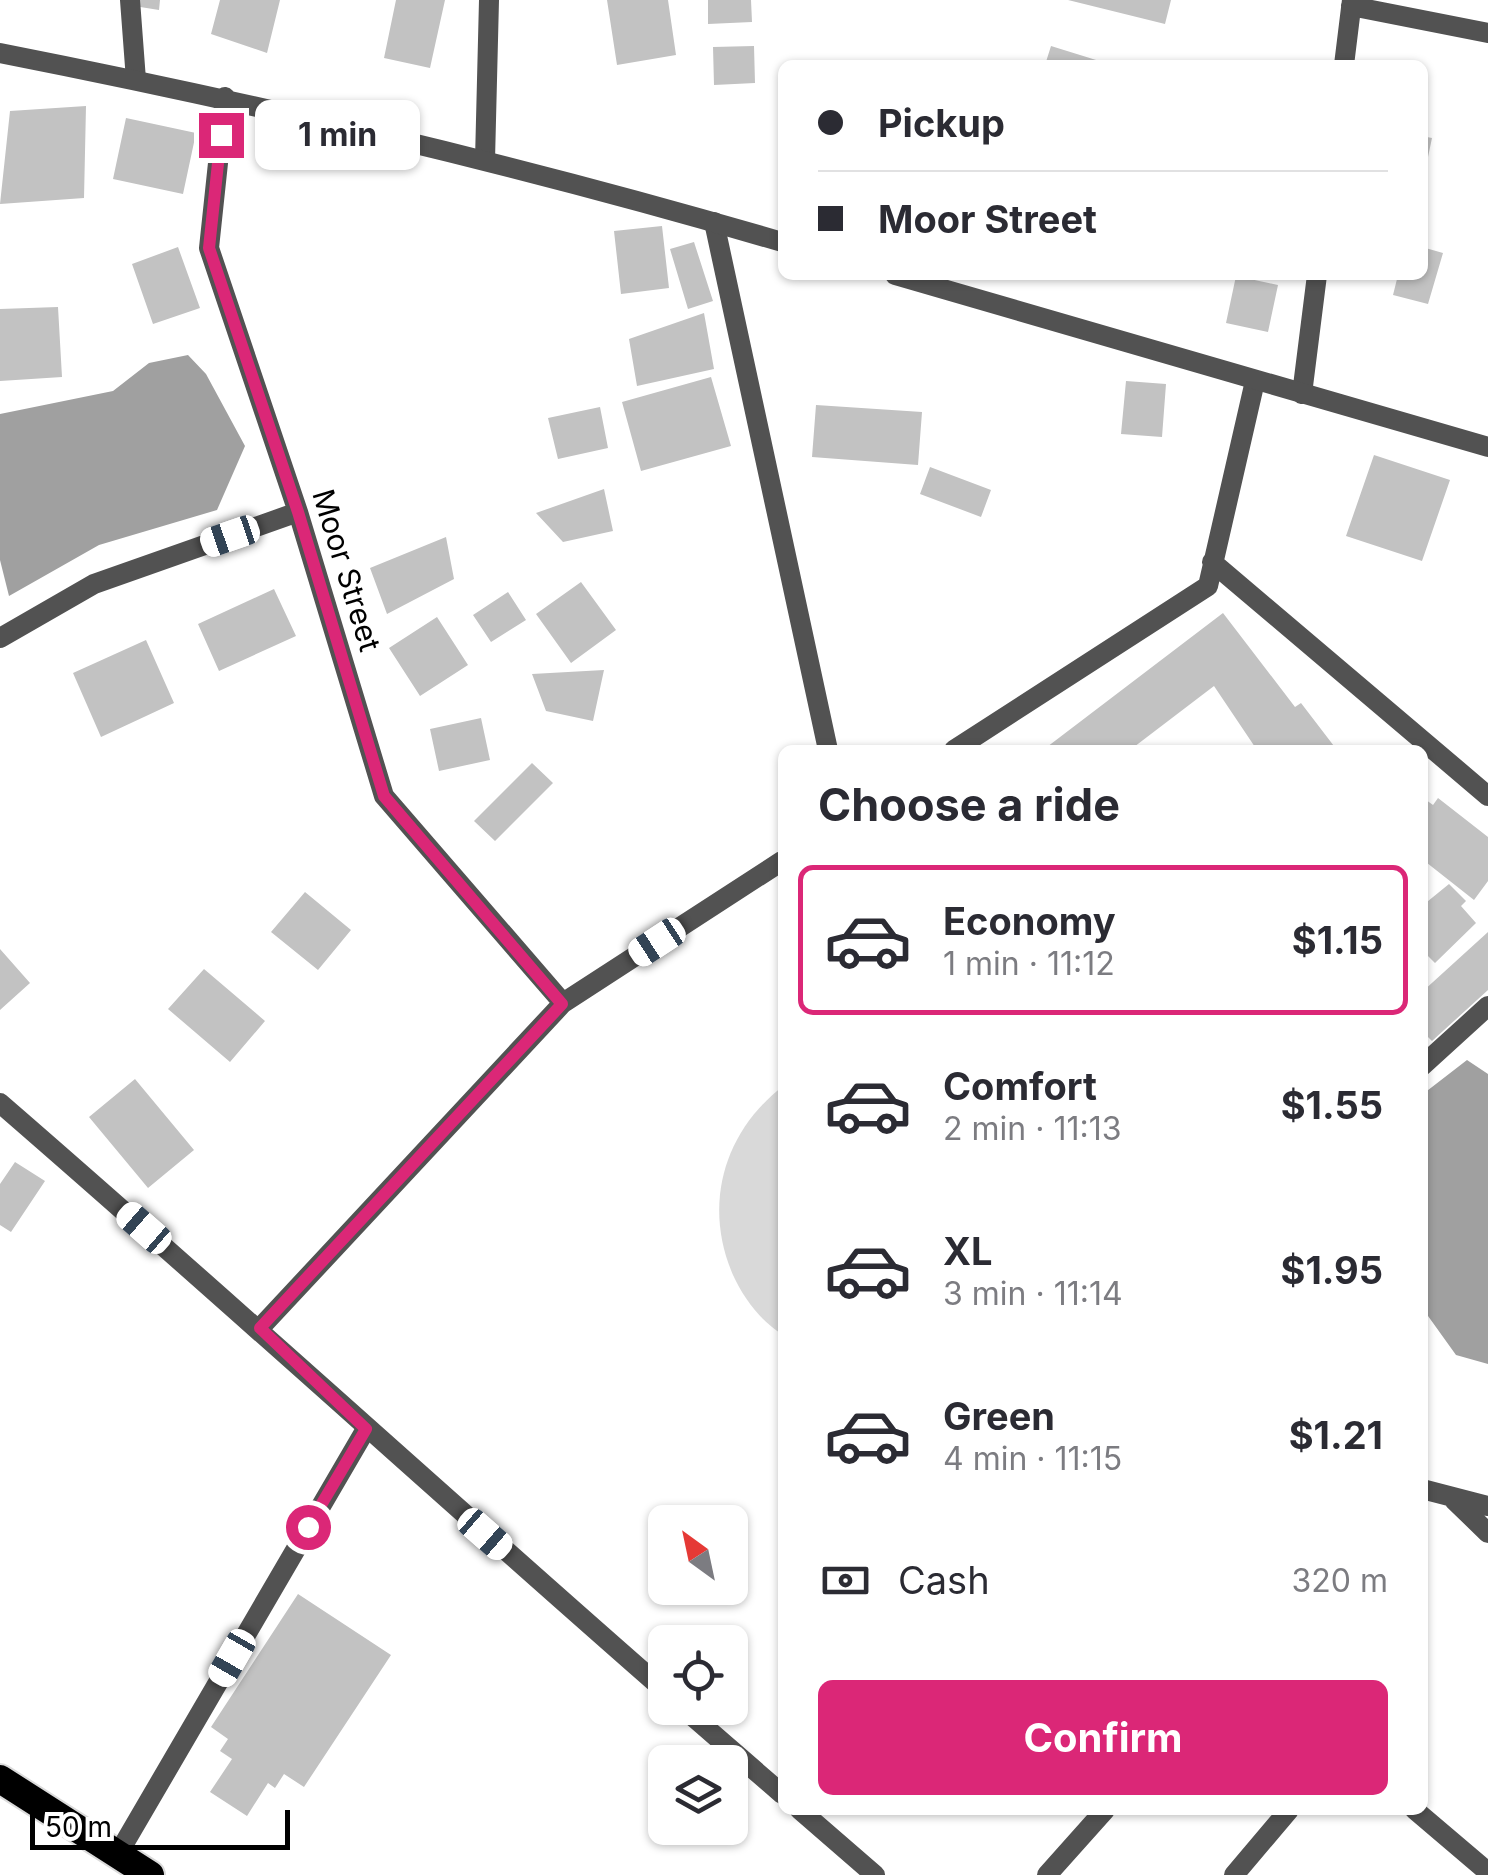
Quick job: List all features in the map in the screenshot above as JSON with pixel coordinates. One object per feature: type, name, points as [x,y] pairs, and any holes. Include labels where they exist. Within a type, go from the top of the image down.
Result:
[{"type":"highway","points":[[0,1778],[150,1875]]},
{"type":"street","points":[[130,0],[136,80]]},
{"type":"street","points":[[485,160],[490,0]]},
{"type":"street","points":[[1345,60],[1352,3],[1488,33]]},
{"type":"street","points":[[0,54],[225,97],[485,160],[778,241]]},
{"type":"street","name":"Moor Street","points":[[225,97],[209,248],[298,512],[384,796],[562,1004]]},
{"type":"street","points":[[714,222],[827,745]]},
{"type":"street","points":[[912,280],[1488,448]]},
{"type":"street","points":[[1302,394],[1316,280]]},
{"type":"street","points":[[962,745],[1208,586],[1255,380]]},
{"type":"street","points":[[0,638],[94,584],[298,512]]},
{"type":"street","points":[[1212,562],[1428,745]]},
{"type":"street","points":[[1428,745],[1488,796]]},
{"type":"street","points":[[260,1328],[562,1004],[778,864]]},
{"type":"street","points":[[1428,1061],[1488,1006]]},
{"type":"street","points":[[0,1104],[260,1328],[366,1429],[648,1676]]},
{"type":"street","points":[[118,1854],[366,1429]]},
{"type":"street","points":[[1428,1490],[1488,1506]]},
{"type":"street","points":[[1451,1496],[1488,1534]]},
{"type":"street","points":[[703,1725],[778,1790]]},
{"type":"street","points":[[806,1815],[874,1875]]},
{"type":"street","points":[[1047,1875],[1101,1815]]},
{"type":"street","points":[[1234,1875],[1285,1815]]},
{"type":"street","points":[[1421,1815],[1488,1872]]},
{"type":"shaded area","points":[[188,355],[206,374],[245,446],[217,510],[99,545],[9,596],[0,560],[0,414],[113,391],[149,363]]},
{"type":"shaded area","points":[[1467,1060],[1488,1074],[1488,1364],[1456,1355],[1428,1316],[1428,1090]]},
{"type":"shaded area","points":[[778,1091],[778,1332],[760,1316],[737,1283],[724,1249],[720,1223],[724,1172],[745,1126]]},
{"type":"building","points":[[135,0],[160,0],[159,10],[134,6]]},
{"type":"building","points":[[220,0],[280,0],[267,53],[211,34]]},
{"type":"building","points":[[396,0],[445,0],[430,68],[384,58]]},
{"type":"building","points":[[607,0],[668,0],[676,55],[617,65]]},
{"type":"building","points":[[708,0],[751,0],[752,22],[708,24]]},
{"type":"building","points":[[1068,0],[1171,0],[1165,24]]},
{"type":"building","points":[[754,46],[755,83],[714,85],[713,47]]},
{"type":"building","points":[[1051,46],[1096,60],[1047,60]]},
{"type":"building","points":[[86,106],[84,198],[0,204],[10,111]]},
{"type":"building","points":[[126,118],[196,133],[183,194],[113,179]]},
{"type":"building","points":[[662,226],[669,288],[621,294],[614,231]]},
{"type":"building","points":[[694,242],[713,301],[688,309],[670,249]]},
{"type":"building","points":[[178,247],[200,308],[153,324],[132,264]]},
{"type":"building","points":[[1428,249],[1443,253],[1428,304],[1393,295],[1397,280],[1428,280]]},
{"type":"building","points":[[1235,280],[1278,285],[1268,332],[1226,323]]},
{"type":"building","points":[[58,307],[62,377],[0,381],[0,309]]},
{"type":"building","points":[[704,313],[714,369],[637,386],[629,339]]},
{"type":"building","points":[[711,377],[731,446],[641,471],[622,402]]},
{"type":"building","points":[[1126,381],[1166,384],[1162,437],[1121,434]]},
{"type":"building","points":[[816,405],[922,412],[918,465],[812,457]]},
{"type":"building","points":[[600,407],[608,448],[558,459],[548,418]]},
{"type":"building","points":[[1374,455],[1450,480],[1422,561],[1346,536]]},
{"type":"building","points":[[930,467],[991,490],[981,517],[920,494]]},
{"type":"building","points":[[604,489],[613,531],[563,542],[536,513]]},
{"type":"building","points":[[446,537],[454,579],[387,614],[370,568]]},
{"type":"building","points":[[581,582],[616,630],[571,663],[536,614]]},
{"type":"building","points":[[274,589],[296,636],[219,671],[198,624]]},
{"type":"building","points":[[508,592],[526,620],[491,642],[473,615]]},
{"type":"building","points":[[1223,613],[1295,707],[1301,703],[1333,745],[1254,745],[1214,686],[1137,745],[1050,745]]},
{"type":"building","points":[[437,617],[468,665],[420,696],[389,648]]},
{"type":"building","points":[[146,640],[174,703],[101,737],[73,673]]},
{"type":"building","points":[[604,670],[593,721],[546,711],[532,674]]},
{"type":"building","points":[[481,718],[490,760],[439,771],[430,729]]},
{"type":"building","points":[[532,763],[553,783],[495,841],[474,821]]},
{"type":"building","points":[[1438,798],[1488,837],[1488,881],[1474,900],[1428,864],[1428,801],[1433,805]]},
{"type":"building","points":[[1449,884],[1466,901],[1461,906],[1476,923],[1435,963],[1428,956],[1428,901]]},
{"type":"building","points":[[305,892],[351,930],[318,970],[271,932]]},
{"type":"building","points":[[1488,932],[1488,990],[1432,1041],[1428,1037],[1428,987]]},
{"type":"building","points":[[0,949],[30,983],[0,1010]]},
{"type":"building","points":[[204,969],[265,1021],[230,1062],[168,1009]]},
{"type":"building","points":[[135,1079],[194,1150],[148,1188],[89,1117]]},
{"type":"building","points":[[15,1162],[45,1181],[11,1232],[0,1225],[0,1184]]},
{"type":"building","points":[[298,1594],[391,1655],[304,1787],[284,1774],[275,1788],[268,1783],[247,1816],[210,1792],[232,1759],[220,1751],[228,1739],[211,1727]]},
{"type":"route","points":[[221,135],[209,248],[298,512],[384,796],[562,1004],[260,1328],[366,1429],[308,1527]]}]
